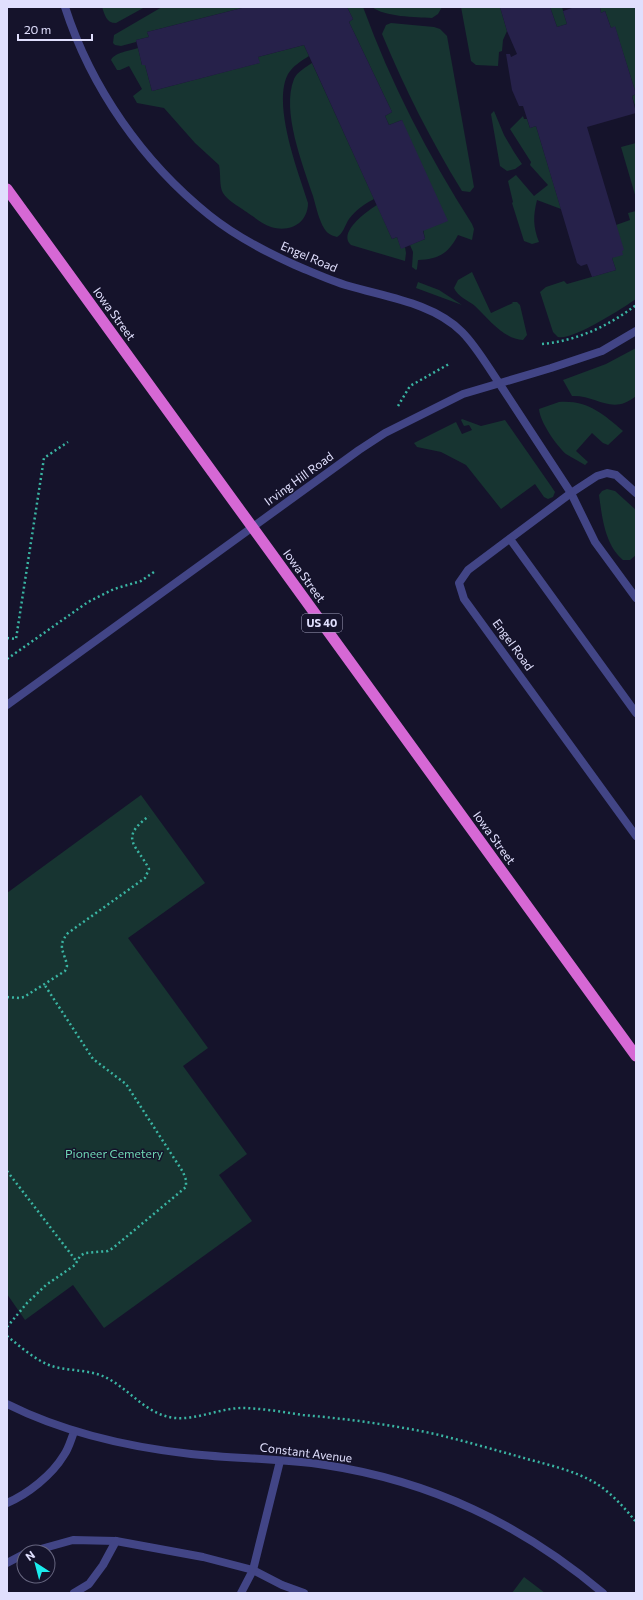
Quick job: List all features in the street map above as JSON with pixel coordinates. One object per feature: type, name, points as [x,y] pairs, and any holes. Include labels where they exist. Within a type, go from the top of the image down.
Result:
[{"type":"highway","name":"Iowa Street","points":[[7,189],[636,1056]]},
{"type":"street","name":"Engel Road","points":[[65,7],[74,35],[90,68],[114,109],[137,141],[160,168],[210,215],[244,238],[295,265],[347,285],[409,302],[442,318],[462,332],[499,383],[571,493]]},
{"type":"street","name":"Irving Hill Road","points":[[7,705],[358,450],[385,433],[463,394],[602,351],[636,331]]},
{"type":"street","name":"Engel Road","points":[[636,493],[616,475],[607,473],[597,476],[571,493],[468,570],[458,583],[464,599],[636,836]]},
{"type":"street","points":[[571,493],[595,542],[636,598]]},
{"type":"street","points":[[510,539],[636,713]]},
{"type":"street","name":"Constant Avenue","points":[[7,1404],[74,1432],[138,1446],[191,1454],[325,1465],[374,1475],[413,1486],[454,1500],[493,1518],[537,1543],[574,1568],[603,1593]]},
{"type":"street","points":[[7,1502],[20,1497],[44,1478],[64,1455],[74,1432]]},
{"type":"street","points":[[241,1593],[253,1570],[280,1461]]},
{"type":"street","points":[[56,1545],[73,1540],[116,1541],[203,1557],[253,1570],[282,1585],[304,1593]]},
{"type":"street","points":[[74,1593],[89,1584],[103,1565],[116,1541]]},
{"type":"street","points":[[7,1563],[16,1558]]},
{"type":"path","points":[[542,344],[578,338],[627,312],[636,305]]},
{"type":"path","points":[[393,409],[399,406],[410,386],[449,364]]},
{"type":"path","points":[[7,638],[16,639],[44,458],[68,442]]},
{"type":"path","points":[[7,659],[95,598],[114,589],[141,581],[154,572]]},
{"type":"path","points":[[7,997],[24,997],[65,971],[67,966],[62,951],[63,938],[145,878],[149,869],[132,842],[134,829],[149,816]]},
{"type":"path","points":[[7,1327],[27,1303],[46,1285],[75,1265],[80,1256],[85,1252],[108,1251],[113,1248],[186,1187],[186,1180],[183,1172],[126,1084],[93,1059],[44,984]]},
{"type":"path","points":[[7,1171],[77,1262]]},
{"type":"path","points":[[7,1336],[40,1360],[54,1366],[105,1377],[121,1387],[141,1404],[160,1414],[175,1418],[244,1408],[406,1428],[485,1447],[556,1467],[579,1476],[597,1484],[613,1497],[636,1522]]},
{"type":"green space","points":[[102,7],[145,7],[116,23],[113,23],[110,22],[105,16]]},
{"type":"green space","points":[[162,7],[246,7],[147,32],[149,37],[136,40],[136,42],[121,46],[113,43],[114,35]]},
{"type":"green space","points":[[347,7],[363,7],[398,91],[440,172],[474,229],[472,240],[458,235],[450,247],[442,254],[437,257],[418,260],[416,270],[412,267],[413,252],[410,245],[425,239],[402,120],[389,125],[385,116],[392,112],[349,22],[353,19]]},
{"type":"green space","points":[[372,7],[442,7],[438,14],[432,18],[392,15]]},
{"type":"green space","points":[[461,7],[500,7],[507,31],[503,40],[502,51],[499,52],[498,66],[476,65],[471,61]]},
{"type":"green space","points":[[550,7],[562,7],[567,24],[557,27]]},
{"type":"green space","points":[[600,7],[635,7],[636,94],[615,27],[611,28],[605,11],[601,13]]},
{"type":"green space","points":[[391,23],[434,27],[440,29],[447,36],[474,187],[470,192],[462,191],[429,134],[400,75],[382,34],[386,25]]},
{"type":"green space","points":[[304,45],[309,56],[295,66],[288,74],[284,87],[283,103],[288,138],[308,203],[305,216],[301,221],[297,225],[285,229],[278,229],[264,224],[227,198],[221,187],[219,165],[195,143],[164,108],[137,103],[133,96],[142,89],[129,66],[117,70],[111,60],[119,53],[138,48],[142,65],[145,65],[152,91],[259,63],[258,57]]},
{"type":"green space","points":[[312,63],[374,199],[354,213],[341,234],[337,237],[331,235],[325,230],[321,221],[299,154],[292,122],[290,106],[291,92],[295,76]]},
{"type":"green space","points":[[636,94],[636,109],[632,96]]},
{"type":"green space","points":[[494,111],[504,135],[522,164],[515,169],[507,171],[500,166],[491,114]]},
{"type":"green space","points":[[523,116],[524,119],[527,119],[530,128],[536,126],[561,209],[537,200],[534,221],[539,242],[532,244],[524,241],[512,203],[508,181],[516,175],[534,196],[548,185],[530,165],[531,162],[510,129]]},
{"type":"green space","points":[[636,143],[636,198],[621,147]]},
{"type":"green space","points":[[377,205],[392,239],[397,237],[401,248],[405,247],[405,261],[351,245],[348,240],[350,229],[361,217]]},
{"type":"green space","points":[[636,211],[636,299],[585,329],[565,337],[558,337],[553,332],[540,292],[546,287],[564,281],[567,284],[616,270],[612,258],[622,251],[616,225],[630,220],[628,213]]},
{"type":"green space","points":[[472,272],[491,313],[513,303],[512,302],[517,302],[520,305],[527,335],[523,340],[509,336],[497,328],[475,306],[460,296],[456,291],[454,288],[458,280]]},
{"type":"green space","points":[[418,282],[439,290],[462,305],[416,288]]},
{"type":"green space","points":[[636,348],[636,396],[627,402],[612,405],[589,398],[572,396],[563,380],[606,364]]},
{"type":"green space","points":[[559,402],[578,403],[594,409],[623,431],[608,445],[603,443],[592,433],[576,451],[588,462],[585,465],[562,450],[549,433],[542,420],[539,409]]},
{"type":"green space","points":[[462,419],[481,426],[505,420],[555,492],[553,497],[548,499],[544,497],[535,484],[501,509],[466,465],[441,452],[417,447],[414,443],[456,422],[462,434],[472,430],[469,425],[464,426],[461,420]]},
{"type":"green space","points":[[607,489],[615,491],[636,510],[636,555],[630,560],[623,560],[617,554],[608,539],[605,530],[599,495],[602,491]]},
{"type":"green space","name":"Pioneer Cemetery","points":[[141,795],[205,883],[128,938],[208,1048],[183,1066],[247,1154],[219,1175],[252,1221],[104,1328],[73,1285],[25,1320],[7,1294],[7,893]]},
{"type":"green space","points":[[524,1577],[545,1593],[512,1593]]},
{"type":"building","points":[[246,7],[347,7],[353,19],[349,22],[392,112],[385,116],[389,125],[402,120],[448,221],[423,231],[425,239],[401,249],[397,237],[392,239],[304,45],[258,57],[260,63],[152,91],[145,65],[142,65],[136,40],[149,37],[147,32]]},
{"type":"building","points":[[500,7],[550,7],[557,27],[567,24],[563,11],[575,7],[600,7],[601,13],[605,11],[611,28],[615,26],[636,94],[632,96],[636,113],[587,127],[624,250],[622,251],[623,255],[612,258],[616,270],[592,277],[587,264],[581,266],[577,263],[536,126],[530,128],[523,106],[519,106],[512,90],[506,54],[510,54],[511,57],[517,54],[507,31]]}]
